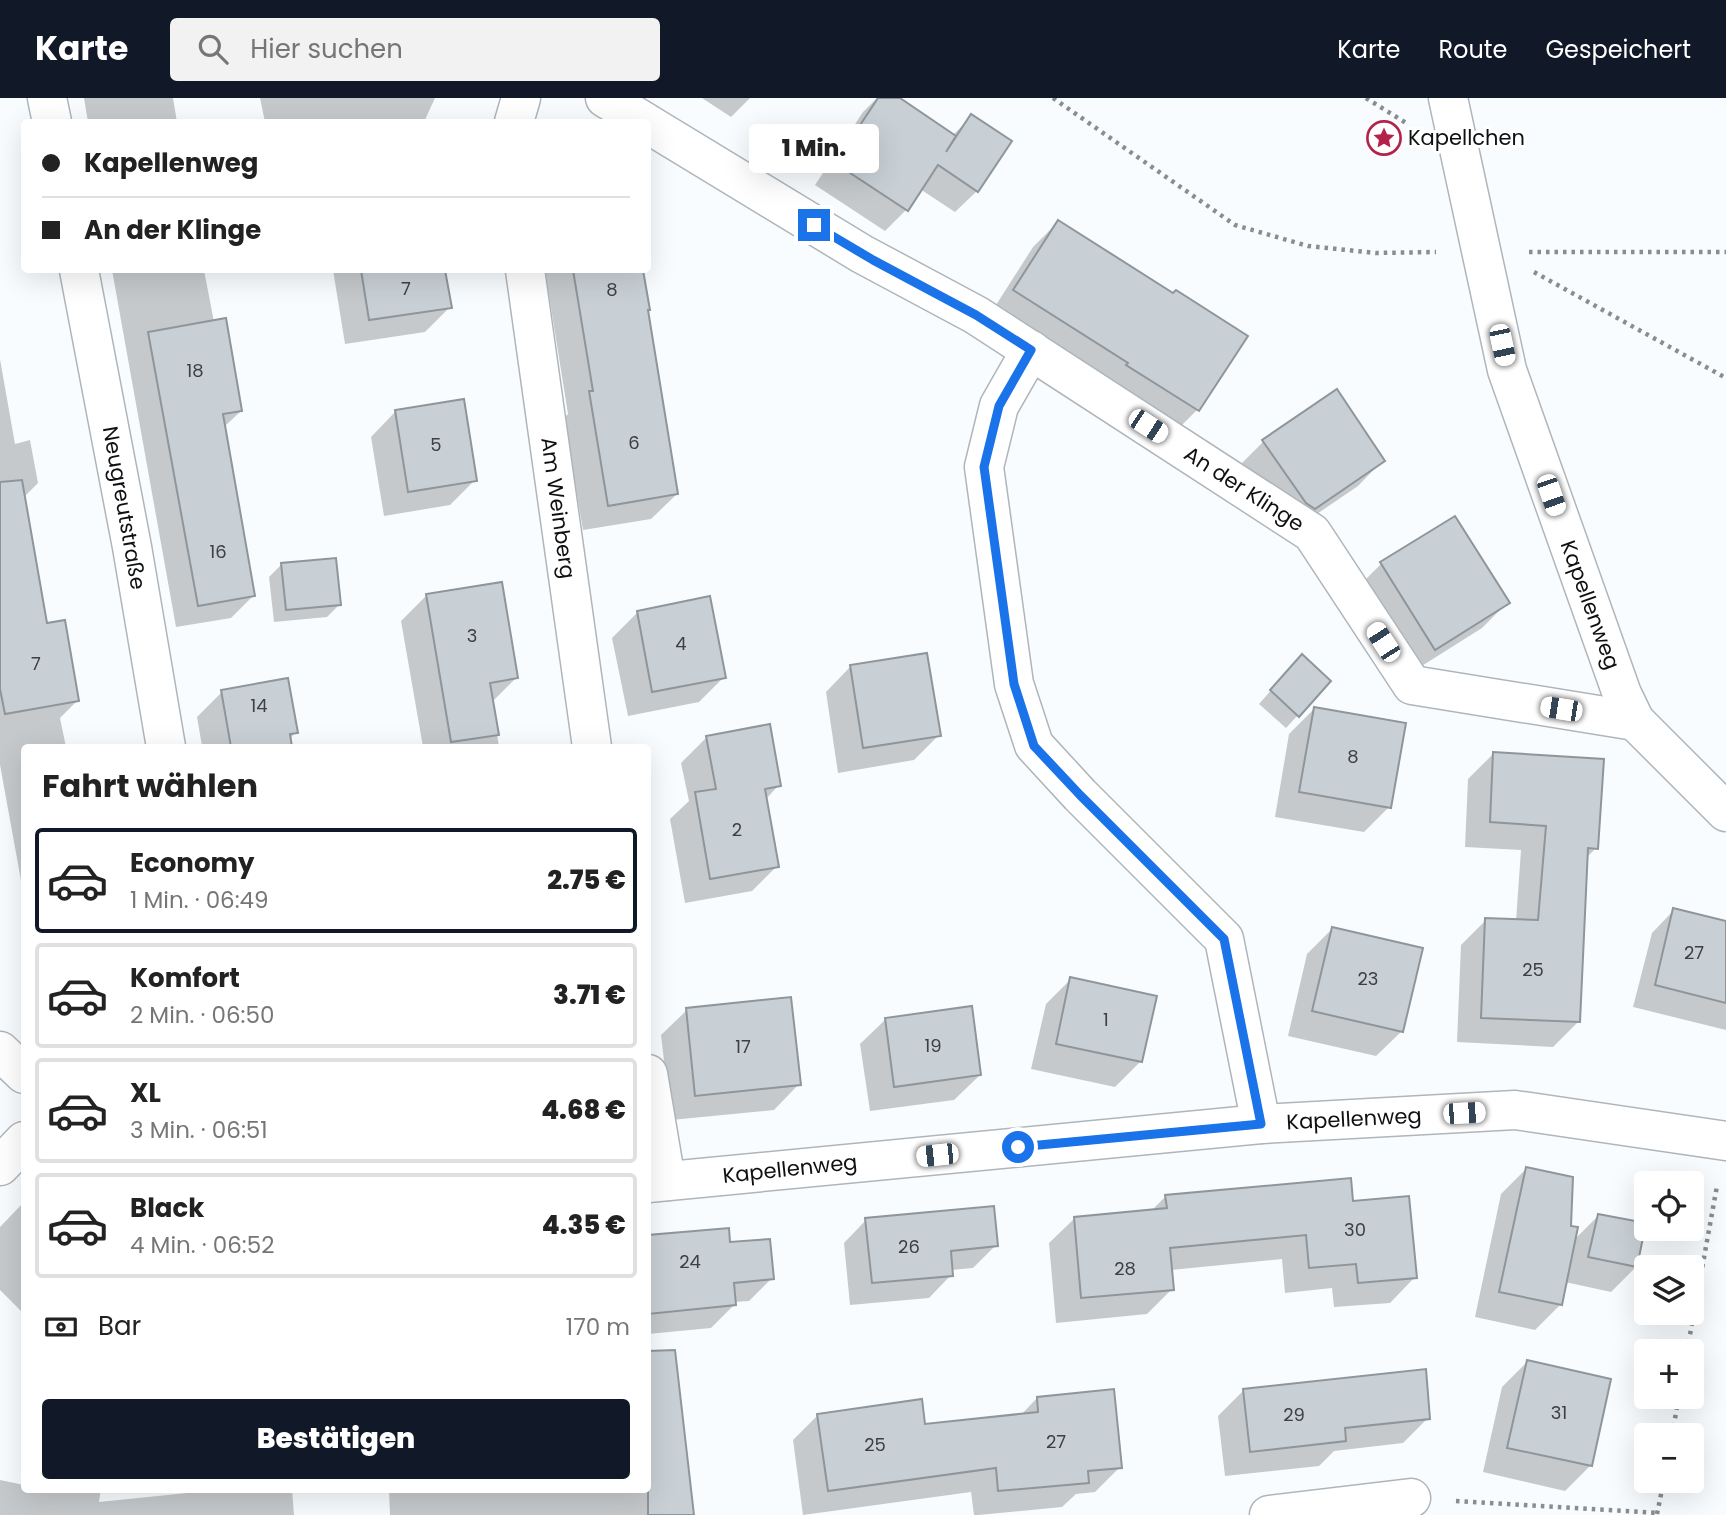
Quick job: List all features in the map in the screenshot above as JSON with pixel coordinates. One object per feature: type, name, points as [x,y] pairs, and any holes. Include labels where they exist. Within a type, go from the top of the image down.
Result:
[{"type":"street","points":[[47,98],[51,119]]},
{"type":"street","points":[[515,119],[522,98]]},
{"type":"street","name":"An der Klinge","points":[[604,98],[639,119]]},
{"type":"street","name":"Kapellenweg","points":[[1448,98],[1488,247],[1507,370],[1622,694],[1635,721],[1726,812]]},
{"type":"street","name":"An der Klinge","points":[[651,126],[862,254],[976,315],[1312,533],[1412,685],[1635,721]]},
{"type":"street","name":"Neugreutstraße","points":[[80,273],[132,547],[165,744]]},
{"type":"street","name":"Am Weinberg","points":[[525,273],[592,744]]},
{"type":"street","points":[[1031,350],[999,406],[984,467],[1014,684],[1034,746],[1224,939],[1261,1124]]},
{"type":"street","points":[[0,1051],[21,1071]]},
{"type":"street","points":[[651,1110],[657,1182]]},
{"type":"street","name":"Kapellenweg","points":[[657,1182],[1261,1124],[1515,1110],[1726,1140]]},
{"type":"street","points":[[0,1166],[21,1144]]},
{"type":"street","points":[[1269,1515],[1411,1498]]},
{"type":"path","points":[[1053,98],[1235,225],[1308,246],[1376,253],[1453,251],[1488,247],[1726,252]]},
{"type":"path","points":[[1488,247],[1726,378]]},
{"type":"path","points":[[1689,1339],[1726,1140]]},
{"type":"path","points":[[1411,1498],[1657,1514],[1661,1493]]},
{"type":"building","points":[[878,98],[900,98],[956,136],[946,152],[971,114],[1012,141],[978,192],[938,165],[908,211],[835,163]]},
{"type":"building","points":[[1058,220],[1173,293],[1176,290],[1248,336],[1199,411],[1013,290]]},
{"type":"building","points":[[361,273],[446,273],[452,308],[369,320]]},
{"type":"building","points":[[573,273],[644,273],[678,494],[608,506],[589,391],[593,391]]},
{"type":"building","points":[[226,318],[242,411],[223,414],[255,596],[198,606],[148,332]]},
{"type":"building","points":[[1337,389],[1385,461],[1315,509],[1306,503],[1262,440]]},
{"type":"building","points":[[464,399],[477,481],[408,492],[395,410]]},
{"type":"building","points":[[22,480],[47,623],[65,620],[79,701],[5,714],[0,689],[0,482]]},
{"type":"building","points":[[1455,516],[1510,603],[1435,650],[1380,562]]},
{"type":"building","points":[[336,558],[341,605],[286,610],[281,563]]},
{"type":"building","points":[[502,582],[518,678],[490,683],[499,735],[451,742],[426,594]]},
{"type":"building","points":[[710,596],[726,678],[652,692],[637,611]]},
{"type":"building","points":[[927,653],[941,736],[863,748],[850,665]]},
{"type":"building","points":[[1302,654],[1331,681],[1299,717],[1270,690]]},
{"type":"building","points":[[288,678],[298,733],[290,734],[292,744],[230,744],[221,690]]},
{"type":"building","points":[[1314,707],[1406,723],[1391,808],[1299,792]]},
{"type":"building","points":[[770,724],[781,786],[765,789],[779,867],[710,879],[695,792],[716,789],[706,736]]},
{"type":"building","points":[[1493,752],[1604,759],[1598,849],[1588,848],[1580,1022],[1481,1018],[1485,918],[1538,920],[1546,826],[1490,822]]},
{"type":"building","points":[[1673,908],[1726,921],[1726,1003],[1655,985]]},
{"type":"building","points":[[1332,927],[1423,948],[1403,1032],[1312,1011]]},
{"type":"building","points":[[1070,977],[1157,996],[1142,1062],[1056,1044]]},
{"type":"building","points":[[791,997],[801,1085],[695,1096],[686,1008]]},
{"type":"building","points":[[972,1006],[981,1075],[894,1087],[885,1018]]},
{"type":"building","points":[[1526,1167],[1573,1177],[1571,1226],[1578,1227],[1562,1305],[1499,1292]]},
{"type":"building","points":[[1351,1178],[1353,1201],[1409,1196],[1417,1278],[1358,1283],[1356,1264],[1309,1268],[1306,1235],[1170,1248],[1174,1290],[1081,1298],[1074,1217],[1167,1208],[1165,1195]]},
{"type":"building","points":[[994,1206],[998,1246],[951,1251],[953,1276],[872,1283],[865,1218]]},
{"type":"building","points":[[1598,1214],[1634,1221],[1634,1241],[1642,1241],[1639,1255],[1634,1255],[1634,1266],[1588,1257]]},
{"type":"building","points":[[729,1228],[730,1242],[770,1239],[774,1279],[734,1283],[736,1305],[651,1314],[651,1235]]},
{"type":"building","points":[[675,1350],[694,1515],[648,1515],[648,1493],[651,1493],[651,1351]]},
{"type":"building","points":[[1527,1360],[1611,1379],[1592,1466],[1507,1448]]},
{"type":"building","points":[[1426,1369],[1430,1419],[1345,1428],[1346,1441],[1250,1452],[1243,1389]]},
{"type":"building","points":[[1114,1389],[1122,1468],[1088,1471],[1089,1483],[998,1491],[996,1468],[828,1491],[817,1414],[922,1399],[925,1424],[1038,1412],[1037,1397]]},
{"type":"place","name":"Kapellchen","points":[[1384,138]]},
{"type":"route","points":[[814,225],[976,315],[1031,350],[999,406],[984,467],[1014,684],[1034,746],[1224,939],[1261,1124],[1018,1147]]}]
